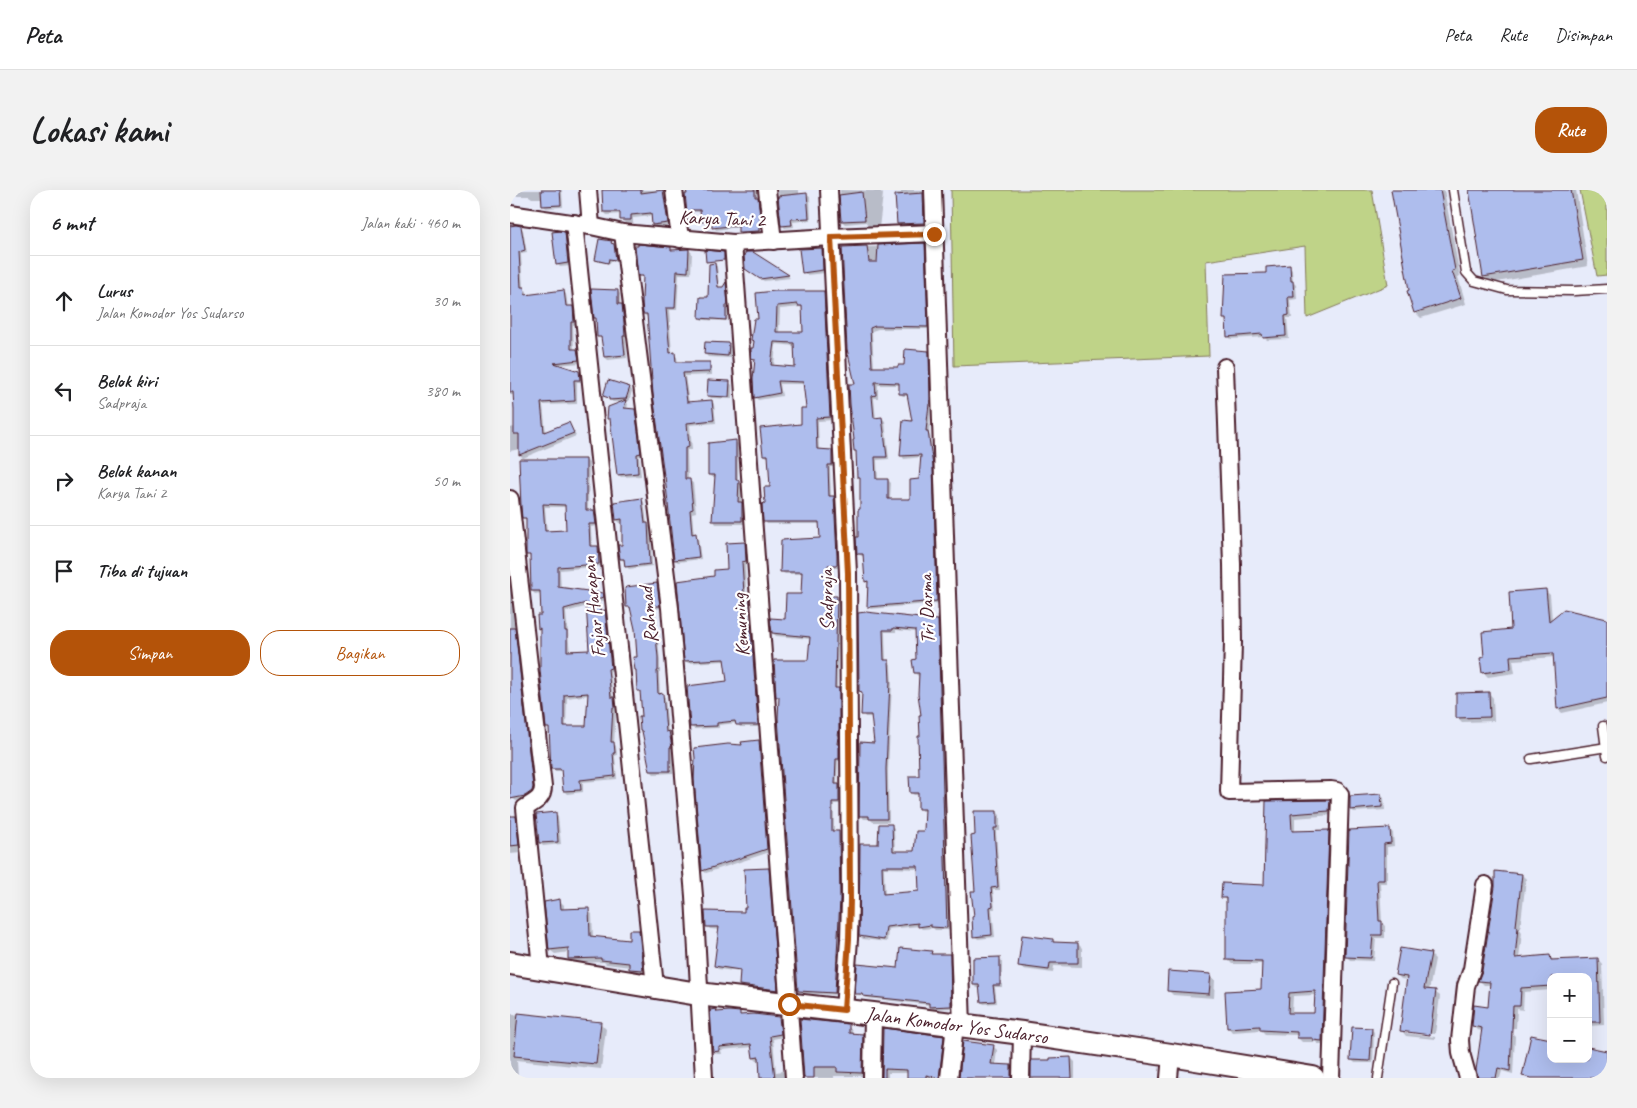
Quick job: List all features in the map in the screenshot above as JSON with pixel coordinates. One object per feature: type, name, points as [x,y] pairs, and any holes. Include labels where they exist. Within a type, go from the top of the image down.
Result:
[{"type":"street","points":[[588,190],[591,226]]},
{"type":"street","points":[[674,190],[680,239]]},
{"type":"street","points":[[767,190],[773,241]]},
{"type":"street","name":"Sadpraja","points":[[829,190],[848,573],[850,899],[844,1010]]},
{"type":"street","name":"Tri Darma","points":[[933,190],[958,1026],[949,1078]]},
{"type":"street","name":"Karya Tani 2","points":[[510,214],[574,223],[623,233],[733,243],[831,237],[934,234]]},
{"type":"street","name":"Fajar Harapan","points":[[574,223],[655,986]]},
{"type":"street","name":"Rahmad","points":[[623,233],[670,608],[694,896],[704,1078]]},
{"type":"street","name":"Kemuning","points":[[733,243],[794,1078]]},
{"type":"street","points":[[1225,367],[1233,642],[1229,792],[1330,790],[1337,791],[1340,794],[1331,1078]]},
{"type":"street","points":[[510,498],[543,787],[543,793],[540,798],[518,807],[541,968]]},
{"type":"street","points":[[1468,1078],[1461,1053],[1460,1040],[1466,986],[1472,969],[1485,886]]},
{"type":"street","name":"Jalan Komodor Yos Sudarso","points":[[510,963],[698,994],[844,1010],[1022,1033],[1313,1078]]},
{"type":"street","points":[[872,1078],[873,1014]]},
{"type":"street","points":[[1022,1033],[1022,1078]]},
{"type":"street","points":[[1169,1078],[1171,1055]]},
{"type":"lane","points":[[1453,190],[1466,272],[1474,281],[1507,290],[1574,291],[1607,289]]},
{"type":"lane","points":[[1604,726],[1607,756]]},
{"type":"lane","points":[[1531,759],[1607,747]]},
{"type":"lane","points":[[1378,1078],[1392,983]]},
{"type":"green space","points":[[951,190],[1372,190],[1388,285],[1307,318],[1305,246],[1206,261],[1209,356],[954,366]]},
{"type":"green space","points":[[1580,190],[1607,190],[1607,275],[1597,276]]},
{"type":"building","points":[[541,190],[560,190],[561,205],[542,206]]},
{"type":"building","points":[[602,190],[641,190],[641,193],[663,190],[668,223],[652,225],[651,213],[631,215],[631,220],[620,220],[620,212],[603,212]]},
{"type":"building","points":[[686,190],[755,190],[755,197],[758,197],[761,227],[759,227],[759,231],[738,232],[738,225],[712,228],[712,221],[701,222],[700,210],[691,210],[690,223],[688,223]]},
{"type":"building","points":[[1391,190],[1440,190],[1455,270],[1452,271],[1461,298],[1414,313],[1407,291],[1409,290]]},
{"type":"building","points":[[1469,190],[1571,190],[1583,260],[1483,277]]},
{"type":"building","points":[[862,192],[865,220],[841,221],[839,195]]},
{"type":"building","points":[[807,193],[809,218],[791,219],[792,225],[781,226],[778,196]]},
{"type":"building","points":[[923,193],[924,223],[897,224],[895,195]]},
{"type":"building","points":[[510,226],[521,226],[525,250],[519,252],[521,287],[524,287],[525,295],[564,290],[566,306],[573,306],[574,322],[571,322],[571,349],[577,349],[579,360],[554,363],[579,371],[580,380],[574,380],[575,401],[541,403],[544,432],[569,422],[574,433],[519,455],[519,434],[514,434],[513,392],[510,392]]},
{"type":"building","points":[[552,232],[565,232],[568,263],[556,265]]},
{"type":"building","points":[[599,239],[612,241],[616,260],[609,259],[608,263],[595,260]]},
{"type":"building","points":[[925,243],[928,327],[875,326],[870,328],[872,367],[898,367],[898,365],[904,365],[905,349],[929,351],[930,404],[926,431],[928,431],[933,466],[937,601],[867,607],[868,581],[865,582],[863,554],[857,554],[856,537],[858,537],[858,510],[860,509],[860,477],[857,477],[850,404],[849,384],[855,384],[847,349],[842,247],[867,246],[869,262],[877,262],[878,245]],"holes":[[[875,382],[899,383],[899,394],[907,394],[912,421],[903,420],[900,456],[921,455],[919,479],[910,480],[910,499],[888,499],[888,479],[876,479],[875,457],[887,457],[882,417],[874,418],[872,396],[876,395]]]},
{"type":"building","points":[[638,244],[671,247],[671,250],[689,249],[688,272],[677,271],[675,308],[666,308],[670,353],[675,352],[676,362],[710,362],[710,372],[683,373],[687,402],[712,400],[714,420],[687,423],[689,447],[685,448],[685,479],[690,479],[693,509],[690,510],[692,534],[696,533],[699,557],[674,560],[665,476],[653,394],[647,314],[643,314],[643,276],[638,276],[635,246],[638,246]]},
{"type":"building","points":[[822,248],[823,270],[802,273],[799,249]]},
{"type":"building","points":[[705,250],[724,252],[724,260],[706,262]]},
{"type":"building","points":[[746,252],[753,252],[789,275],[760,279],[745,269],[744,255]]},
{"type":"building","points":[[715,263],[718,287],[723,287],[726,282],[728,305],[726,305],[726,320],[699,318],[700,297],[708,297],[709,264]]},
{"type":"building","points":[[1290,265],[1294,297],[1288,297],[1289,315],[1285,316],[1286,336],[1263,338],[1262,334],[1227,337],[1226,319],[1223,319],[1225,274],[1266,273],[1266,267]]},
{"type":"building","points":[[591,289],[618,290],[618,304],[622,304],[625,355],[604,357],[601,337],[597,337]]},
{"type":"building","points":[[824,291],[830,417],[816,418],[817,449],[832,450],[832,465],[828,465],[829,496],[834,496],[837,556],[837,565],[828,565],[827,596],[837,596],[835,688],[839,688],[837,744],[839,744],[839,759],[836,759],[835,784],[839,784],[839,802],[832,802],[832,831],[839,831],[840,899],[835,993],[798,991],[778,718],[779,697],[776,697],[774,660],[808,660],[810,637],[772,633],[770,618],[785,619],[786,594],[801,594],[802,572],[780,572],[781,540],[820,538],[819,522],[763,522],[762,504],[765,503],[764,487],[770,487],[768,455],[763,455],[760,428],[801,424],[801,408],[806,408],[803,382],[778,381],[780,393],[754,398],[755,359],[751,358],[751,348],[753,348],[754,341],[751,340],[754,319],[758,319],[756,293]],"holes":[[[798,304],[798,306],[802,306],[803,332],[776,332],[777,306]],[[774,342],[794,343],[795,367],[771,365]]]},
{"type":"building","points":[[705,342],[729,343],[728,356],[704,354]]},
{"type":"building","points":[[608,380],[630,387],[626,399],[609,400],[609,398],[603,396]]},
{"type":"building","points":[[708,380],[730,381],[729,397],[707,396]]},
{"type":"building","points":[[626,400],[624,408],[635,409],[641,453],[637,454],[638,473],[617,475],[610,419],[607,419],[608,407]]},
{"type":"building","points":[[736,440],[736,480],[739,480],[738,502],[742,502],[742,521],[712,521],[715,475],[708,475],[708,443]]},
{"type":"building","points":[[519,459],[586,459],[586,510],[594,510],[596,524],[589,524],[590,546],[598,546],[599,564],[558,567],[558,587],[603,593],[604,597],[597,599],[600,611],[605,610],[611,668],[608,669],[611,697],[614,697],[615,707],[613,707],[611,742],[614,742],[615,776],[580,780],[581,790],[563,791],[561,769],[551,769],[549,728],[546,728],[540,670],[540,628],[538,629],[537,615],[541,615],[540,591],[531,591],[530,555],[526,555],[526,518],[522,518]],"holes":[[[543,504],[565,505],[566,530],[545,531]],[[586,603],[589,650],[567,651],[564,609]],[[588,693],[586,726],[564,726],[564,695]]]},
{"type":"building","points":[[642,498],[645,523],[648,523],[650,564],[625,567],[624,559],[620,559],[618,545],[622,545],[622,519],[616,520],[614,502]]},
{"type":"building","points":[[745,542],[746,561],[742,562],[745,609],[751,629],[758,725],[736,725],[735,721],[717,723],[717,726],[690,727],[687,686],[727,681],[724,659],[684,661],[677,581],[714,576],[714,570],[727,569],[726,543]]},
{"type":"building","points":[[657,583],[660,606],[653,606],[658,657],[658,694],[663,693],[666,732],[669,731],[672,747],[670,747],[670,771],[650,771],[642,731],[640,731],[639,716],[642,716],[640,691],[637,691],[633,657],[637,657],[635,629],[630,607],[626,607],[626,587]]},
{"type":"building","points":[[1546,589],[1549,621],[1564,609],[1607,619],[1607,698],[1557,709],[1553,653],[1510,656],[1511,669],[1482,673],[1480,658],[1484,657],[1482,632],[1511,629],[1509,592]]},
{"type":"building","points":[[866,612],[938,620],[947,928],[931,927],[931,925],[918,927],[918,923],[886,927],[884,940],[859,936],[860,844],[878,844],[879,824],[892,824],[893,851],[914,851],[916,831],[924,831],[925,809],[918,809],[918,793],[910,793],[909,776],[919,776],[918,736],[920,736],[919,715],[921,715],[918,694],[919,673],[914,673],[912,660],[916,659],[915,630],[893,628],[893,630],[883,630],[884,660],[889,660],[890,681],[886,769],[887,819],[869,819],[869,816],[859,816],[860,742],[874,743],[871,715],[861,715],[862,692],[859,691],[858,613]],"holes":[[[882,866],[918,866],[919,891],[883,894]]]},
{"type":"building","points":[[510,628],[515,628],[533,787],[532,791],[525,796],[510,799]]},
{"type":"building","points":[[1489,692],[1490,717],[1456,718],[1456,693]]},
{"type":"building","points":[[759,740],[767,849],[702,871],[694,780],[694,748],[728,744],[742,745],[741,742]]},
{"type":"building","points":[[1381,794],[1382,807],[1350,810],[1350,796]]},
{"type":"building","points":[[1330,800],[1329,811],[1291,814],[1292,831],[1329,830],[1322,1041],[1313,1040],[1313,1038],[1297,1038],[1297,1032],[1260,1030],[1260,1026],[1227,1028],[1225,991],[1261,989],[1262,961],[1226,960],[1226,898],[1221,898],[1222,883],[1264,885],[1266,801]],"holes":[[[1315,991],[1314,1013],[1288,1013],[1289,993]]]},
{"type":"building","points":[[974,811],[997,811],[997,828],[994,828],[998,887],[991,888],[993,906],[990,907],[992,935],[973,937],[972,917],[974,916],[971,891],[975,891],[971,836],[975,835]]},
{"type":"building","points":[[556,812],[558,842],[539,843],[536,814]]},
{"type":"building","points":[[510,816],[516,816],[519,845],[510,846]]},
{"type":"building","points":[[1390,828],[1391,843],[1384,844],[1384,880],[1377,880],[1379,921],[1382,921],[1382,935],[1373,935],[1371,958],[1345,957],[1349,830]]},
{"type":"building","points":[[769,868],[778,990],[739,985],[740,970],[714,966],[719,927],[706,927],[705,911],[744,912],[744,908],[746,908],[744,869]]},
{"type":"building","points":[[1495,871],[1522,874],[1516,926],[1518,927],[1515,958],[1550,955],[1551,960],[1598,958],[1600,1022],[1592,1022],[1592,973],[1547,973],[1547,986],[1521,988],[1520,1006],[1513,1006],[1510,1071],[1498,1068],[1496,1078],[1478,1078],[1476,1070],[1482,1028],[1472,1026],[1474,1005],[1488,1007],[1490,982],[1478,981],[1482,971],[1495,887]]},
{"type":"building","points":[[560,899],[561,909],[589,908],[590,936],[629,940],[629,930],[639,930],[643,970],[629,969],[629,963],[601,960],[601,958],[568,959],[568,948],[549,950],[544,902]]},
{"type":"building","points":[[1022,935],[1053,939],[1053,942],[1078,943],[1078,963],[1050,963],[1049,970],[1018,966]]},
{"type":"building","points":[[900,948],[932,951],[931,954],[950,954],[951,1006],[929,1007],[929,1003],[855,994],[857,964],[898,968]]},
{"type":"building","points":[[1400,948],[1431,953],[1424,989],[1436,990],[1430,1035],[1400,1031],[1407,977],[1395,975]]},
{"type":"building","points":[[1000,957],[1000,985],[993,985],[995,1001],[981,1002],[979,985],[973,985],[973,958]]},
{"type":"building","points":[[1168,971],[1211,974],[1209,994],[1167,991]]},
{"type":"building","points":[[716,1009],[717,1012],[740,1012],[740,1015],[754,1014],[779,1017],[781,1034],[770,1036],[775,1078],[760,1078],[759,1057],[753,1058],[751,1044],[719,1047],[719,1051],[713,1052],[710,1010]]},
{"type":"building","points":[[518,1013],[601,1022],[596,1064],[514,1056]]},
{"type":"building","points":[[800,1019],[849,1024],[849,1033],[863,1034],[862,1073],[837,1072],[837,1067],[814,1067],[814,1078],[804,1078]]},
{"type":"building","points":[[1352,1027],[1372,1028],[1370,1061],[1350,1060]]},
{"type":"building","points":[[883,1028],[944,1036],[939,1078],[926,1075],[926,1078],[907,1078],[907,1070],[885,1069],[885,1078],[882,1078]]},
{"type":"building","points":[[1531,1035],[1547,1038],[1547,1063],[1592,1063],[1592,1048],[1607,1051],[1607,1078],[1531,1078],[1522,1076]]},
{"type":"building","points":[[963,1041],[994,1045],[991,1064],[1011,1065],[1011,1078],[959,1078]]},
{"type":"building","points":[[1071,1057],[1072,1078],[1031,1078],[1031,1060]]},
{"type":"route","points":[[789,1004],[844,1010],[849,939],[848,573],[831,237],[934,234]]}]
